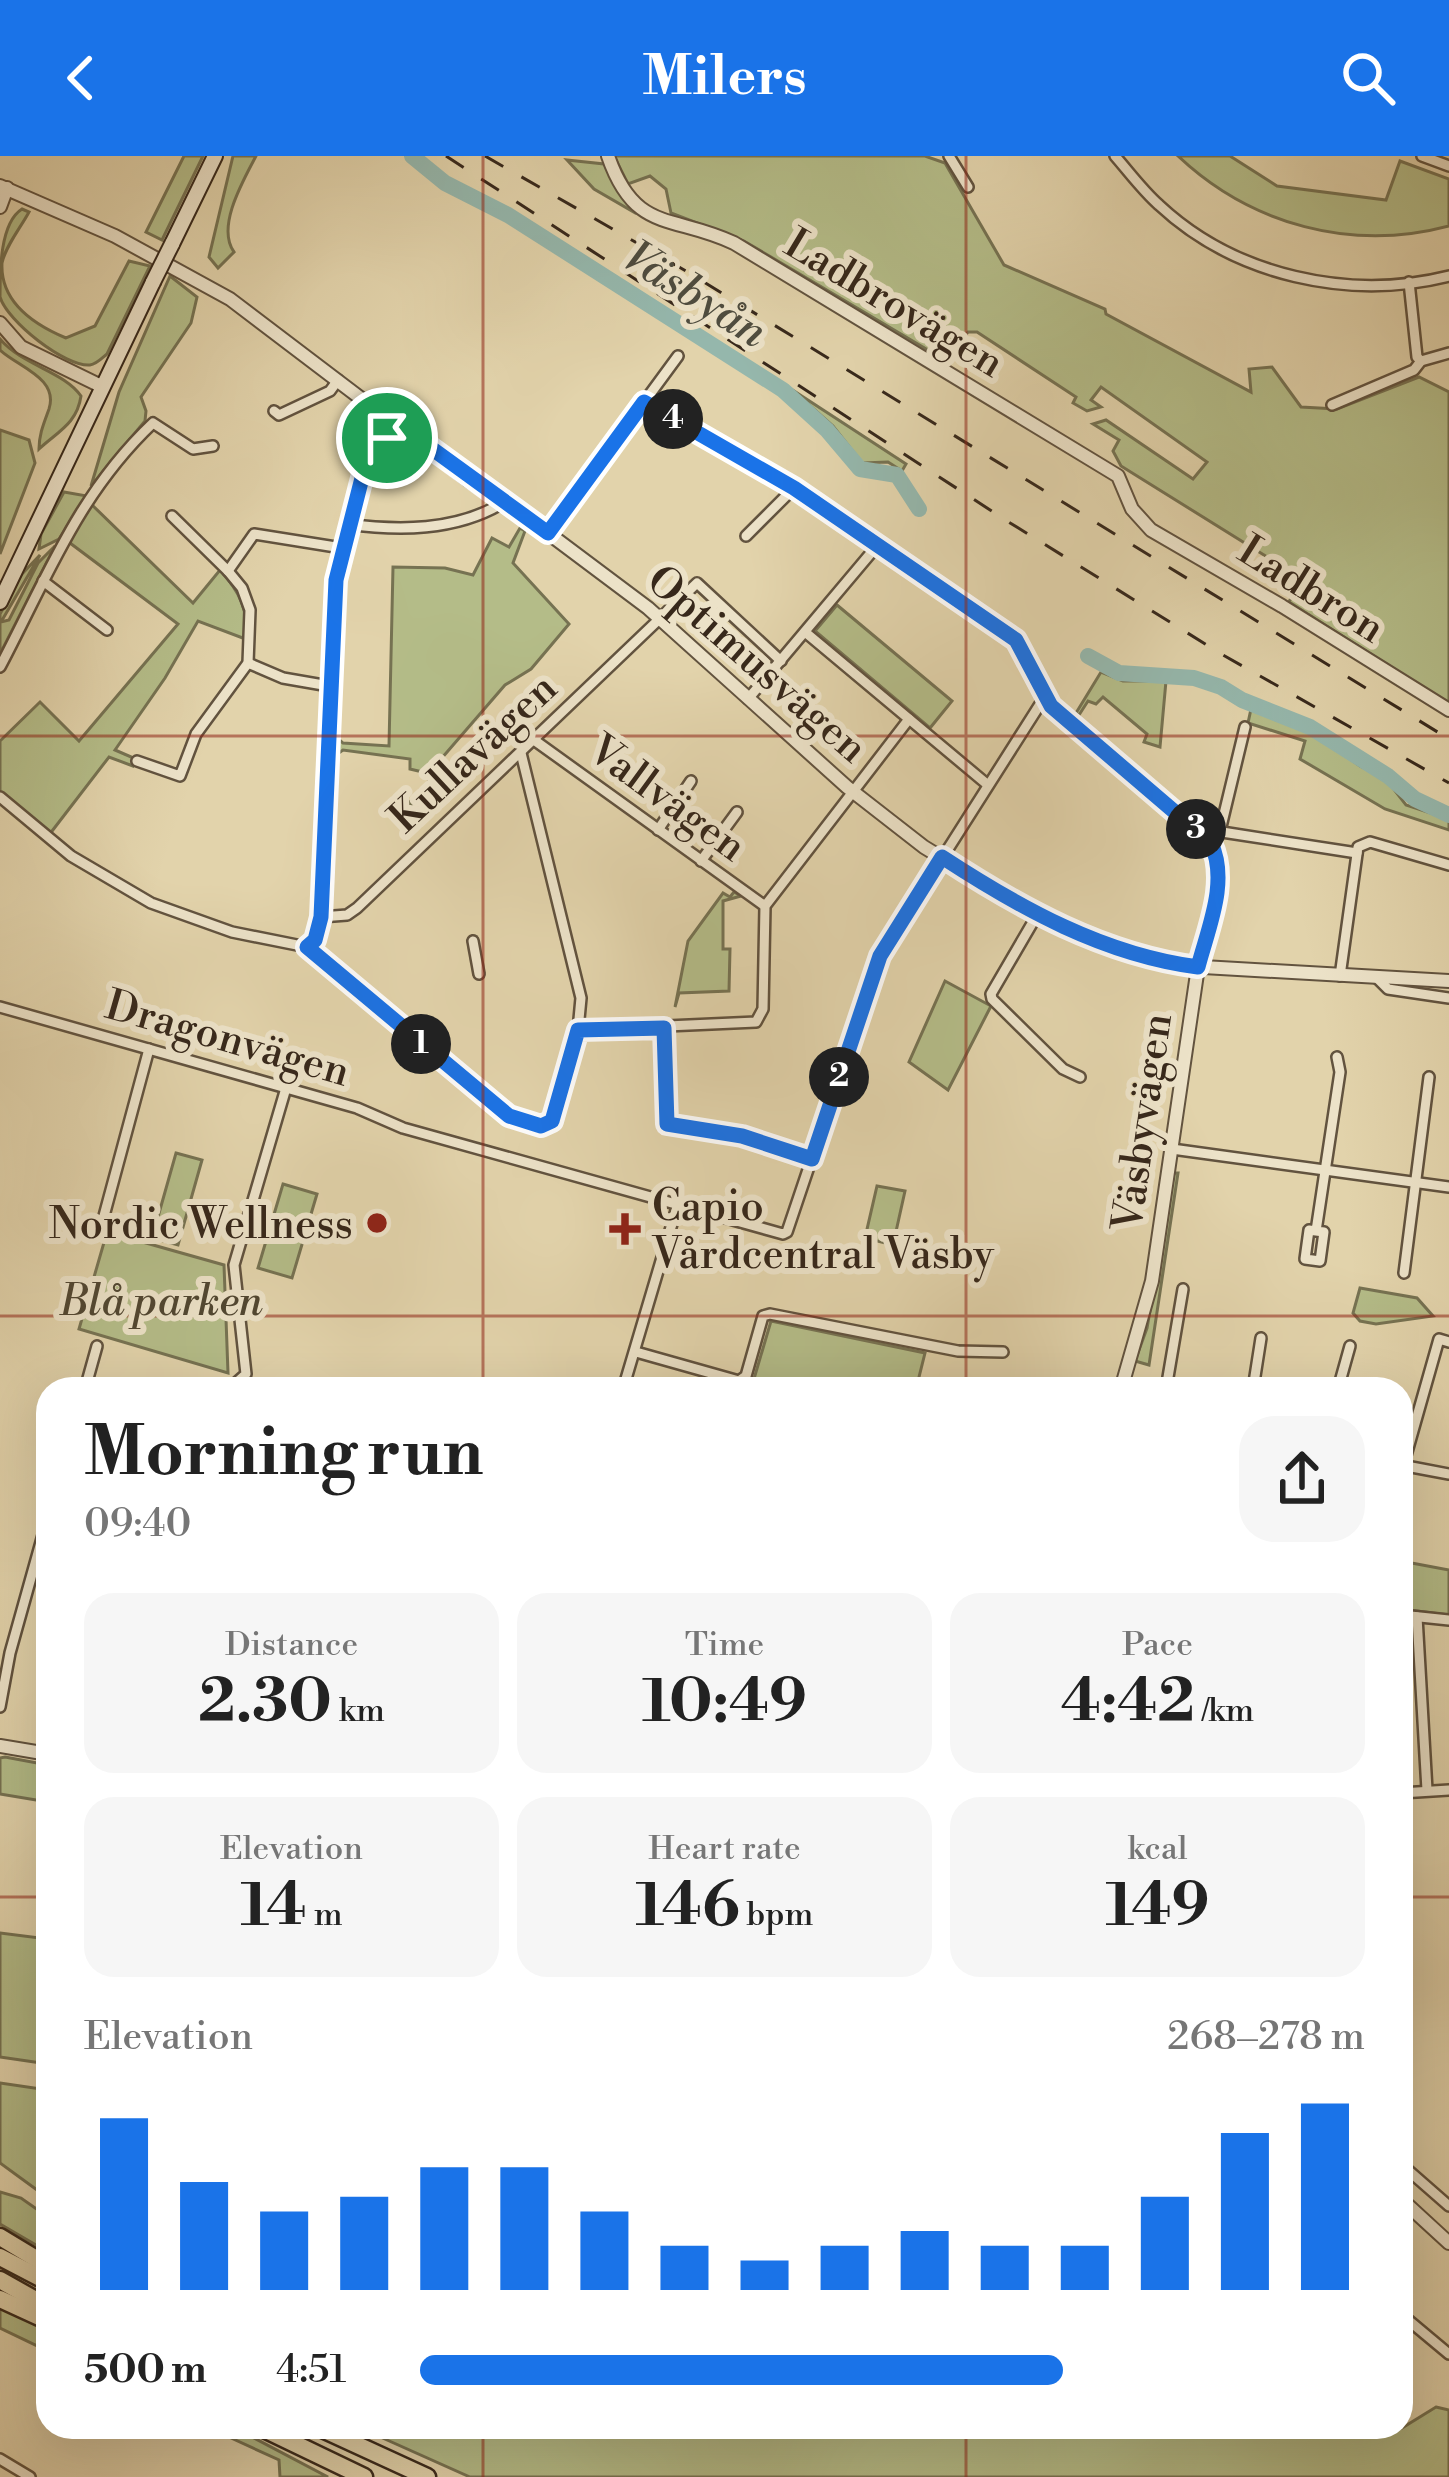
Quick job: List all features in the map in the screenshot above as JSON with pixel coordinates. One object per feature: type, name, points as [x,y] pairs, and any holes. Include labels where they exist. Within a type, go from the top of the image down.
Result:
[{"type":"highway","points":[[0,2236],[36,2258]]},
{"type":"highway","points":[[0,2257],[36,2276]]},
{"type":"highway","points":[[0,2280],[36,2300]]},
{"type":"highway","points":[[0,2300],[36,2315]]},
{"type":"highway","points":[[285,2439],[364,2477]]},
{"type":"highway","points":[[344,2439],[427,2477]]},
{"type":"main road","points":[[0,602],[214,156]]},
{"type":"street","name":"Ladbrovägen","points":[[608,156],[627,195],[641,211],[662,222],[734,242],[1118,476],[1141,521]]},
{"type":"street","points":[[949,156],[968,187]]},
{"type":"street","points":[[1115,156],[1159,206],[1224,252],[1290,276],[1327,283],[1409,282],[1449,275]]},
{"type":"street","points":[[1422,156],[1449,166]]},
{"type":"street","points":[[0,207],[3,187]]},
{"type":"street","name":"Optimusvägen","points":[[3,187],[115,236],[206,285],[529,520]]},
{"type":"street","points":[[1409,282],[1421,362]]},
{"type":"street","points":[[0,323],[21,346],[103,387]]},
{"type":"street","points":[[1332,405],[1449,353]]},
{"type":"street","points":[[548,533],[678,356]]},
{"type":"street","points":[[274,411],[279,415],[330,391],[338,380]]},
{"type":"street","points":[[644,402],[794,488],[1016,640],[1044,698],[1211,843],[1222,832],[1245,727]]},
{"type":"street","points":[[0,667],[61,542],[92,492],[153,423],[193,449],[213,446]]},
{"type":"street","points":[[307,947],[315,940],[321,917],[329,686],[342,548],[369,463],[398,424]]},
{"type":"street","name":"Optimusvägen","points":[[461,473],[661,618],[853,791],[942,857],[1036,915],[1091,938],[1198,967],[1449,981]]},
{"type":"street","points":[[746,536],[794,488]]},
{"type":"street","points":[[347,524],[447,526],[501,504]]},
{"type":"street","points":[[137,760],[179,776],[196,734],[248,663],[250,610],[242,588],[172,517]]},
{"type":"street","name":"Ladbron","points":[[1141,521],[1449,710]]},
{"type":"street","points":[[228,571],[254,534],[342,548]]},
{"type":"street","points":[[748,699],[876,547]]},
{"type":"street","points":[[43,581],[107,630]]},
{"type":"street","name":"Kullavägen","points":[[321,917],[347,915],[357,908],[697,583],[781,661]]},
{"type":"street","points":[[805,632],[988,785]]},
{"type":"street","points":[[248,663],[283,678],[329,686]]},
{"type":"street","points":[[664,1028],[667,1124],[742,1136],[812,1159],[880,956],[1044,698]]},
{"type":"street","points":[[578,1030],[751,1024],[759,1019],[765,906],[909,719]]},
{"type":"street","name":"Vallvägen","points":[[534,740],[765,906]]},
{"type":"street","points":[[0,797],[71,856],[151,903],[232,932],[307,947],[509,1116],[541,1126],[552,1121],[578,1030],[580,998],[521,753]]},
{"type":"street","points":[[658,830],[692,782]]},
{"type":"street","points":[[700,861],[737,812]]},
{"type":"street","points":[[1222,832],[1357,853]]},
{"type":"street","points":[[1340,976],[1358,847],[1370,842],[1449,865]]},
{"type":"street","name":"Väsbyvägen","points":[[1125,1377],[1148,1299],[1198,967],[1219,887],[1211,843]]},
{"type":"street","points":[[1036,915],[992,999],[1063,1069],[1080,1077]]},
{"type":"street","points":[[473,941],[478,974]]},
{"type":"street","points":[[1377,978],[1388,989],[1449,998]]},
{"type":"street","name":"Dragonvägen","points":[[0,1006],[370,1112],[403,1128],[783,1234],[788,1232],[812,1159]]},
{"type":"street","points":[[100,1227],[149,1049]]},
{"type":"street","points":[[1316,1231],[1340,1072],[1337,1057]]},
{"type":"street","points":[[1404,1273],[1429,1076]]},
{"type":"street","points":[[243,1377],[234,1265],[286,1088]]},
{"type":"street","points":[[1172,1149],[1449,1187]]},
{"type":"street","points":[[627,1377],[677,1207]]},
{"type":"street","points":[[1168,1377],[1184,1289]]},
{"type":"street","points":[[745,1377],[764,1316],[770,1313],[958,1351],[1003,1352]]},
{"type":"street","points":[[1254,1377],[1261,1338]]},
{"type":"street","points":[[1413,1428],[1439,1339],[1449,1342]]},
{"type":"street","points":[[89,1377],[98,1346]]},
{"type":"street","points":[[1341,1377],[1350,1346]]},
{"type":"street","points":[[636,1352],[726,1377]]},
{"type":"street","points":[[1413,1468],[1449,1474]]},
{"type":"street","points":[[0,1707],[36,1564]]},
{"type":"street","points":[[1413,1616],[1449,1620]]},
{"type":"street","points":[[1417,1616],[1427,1790]]},
{"type":"street","points":[[0,1746],[36,1752]]},
{"type":"street","points":[[1413,1792],[1449,1790]]},
{"type":"street","points":[[1413,2174],[1449,2206]]},
{"type":"street","points":[[1413,2210],[1449,2243]]},
{"type":"street","points":[[1413,2324],[1449,2354]]},
{"type":"street","points":[[0,2459],[30,2477]]},
{"type":"green space","points":[[184,156],[203,156],[162,240],[146,232]]},
{"type":"green space","points":[[233,156],[256,156],[230,217],[229,242],[234,252],[218,268],[209,257]]},
{"type":"green space","points":[[614,156],[925,156],[945,163],[1004,265],[1105,309],[1106,314],[1251,392],[1249,369],[1272,367],[1301,407],[1337,409],[1419,377],[1449,392],[1449,704],[1289,602],[1301,578],[1121,466],[1113,451],[1119,440],[1093,424],[1106,420],[1193,479],[1207,462],[1101,387],[1091,400],[1101,407],[1087,411],[1073,403],[1076,397],[977,332],[968,332],[947,358],[938,356],[744,241],[671,213],[666,189],[650,176],[628,184]]},
{"type":"green space","points":[[1178,156],[1230,156],[1277,186],[1386,200],[1400,161],[1449,179],[1449,226],[1376,236],[1304,227],[1238,200]]},
{"type":"green space","points":[[567,160],[604,164],[632,211],[594,189]]},
{"type":"green space","points":[[22,209],[29,212],[2,263],[7,290],[22,311],[66,338],[95,326],[129,261],[150,266],[107,354],[95,363],[79,364],[52,351],[25,330],[0,297],[1,261],[5,236]]},
{"type":"green space","points":[[170,276],[197,297],[191,323],[141,397],[145,421],[91,486],[119,392]]},
{"type":"green space","points":[[0,339],[81,396],[71,421],[39,449],[51,398],[48,389],[0,350]]},
{"type":"green space","points":[[791,389],[906,464],[902,471],[888,462],[862,463],[833,426]]},
{"type":"green space","points":[[0,430],[29,440],[35,463],[0,554]]},
{"type":"green space","points":[[64,492],[87,496],[59,539],[39,549],[41,534]]},
{"type":"green space","points":[[89,502],[193,603],[220,570],[241,602],[248,640],[198,621],[115,750],[136,759],[133,766],[109,757],[49,835],[0,794],[0,741],[40,702],[79,741],[178,624],[66,540]]},
{"type":"green space","points":[[520,528],[525,531],[513,563],[569,624],[531,669],[505,685],[441,759],[434,782],[406,810],[431,774],[410,769],[410,759],[343,750],[333,757],[333,734],[343,743],[389,746],[393,567],[445,568],[473,575],[492,538],[509,547]]},
{"type":"green space","points":[[55,546],[0,654],[0,614],[22,574],[40,555],[1,622],[9,620],[38,563]]},
{"type":"green space","points":[[837,605],[952,701],[930,728],[815,631]]},
{"type":"green space","points":[[1101,672],[1123,681],[1166,681],[1160,747],[1144,742],[1147,734],[1103,697],[1096,704],[1088,701],[1076,713]]},
{"type":"green space","points":[[1251,709],[1309,730],[1386,779],[1406,805],[1449,819],[1449,830],[1385,809],[1300,759],[1305,741],[1248,723]]},
{"type":"green space","points":[[734,892],[741,896],[723,901],[723,949],[730,949],[729,991],[679,993],[675,1007],[688,941],[723,893],[730,897]]},
{"type":"green space","points":[[945,981],[991,1006],[948,1090],[909,1062]]},
{"type":"green space","points":[[176,1153],[202,1160],[178,1245],[152,1238]]},
{"type":"green space","points":[[1174,1173],[1178,1173],[1149,1365],[1135,1361],[1147,1328]]},
{"type":"green space","points":[[283,1184],[317,1194],[292,1278],[258,1268]]},
{"type":"green space","points":[[877,1186],[905,1191],[893,1245],[865,1238]]},
{"type":"green space","name":"Blå parken","points":[[107,1232],[224,1265],[228,1373],[79,1329]]},
{"type":"green space","points":[[1360,1288],[1417,1298],[1433,1316],[1376,1324],[1360,1321],[1353,1313]]},
{"type":"green space","points":[[771,1321],[925,1353],[919,1377],[755,1377]]},
{"type":"green space","points":[[1413,1563],[1449,1570],[1449,1615],[1413,1610]]},
{"type":"green space","points":[[0,1758],[36,1763],[36,1800],[0,1794]]},
{"type":"green space","points":[[0,1933],[36,1938],[36,2062],[0,2057]]},
{"type":"green space","points":[[0,2083],[36,2088],[36,2189],[0,2163]]},
{"type":"green space","points":[[0,2192],[21,2198],[36,2209],[36,2245],[0,2224]]},
{"type":"green space","points":[[0,2308],[36,2324],[36,2345],[0,2328]]},
{"type":"green space","points":[[1436,2407],[1449,2410],[1449,2477],[470,2477],[385,2439],[1413,2439],[1413,2421]]},
{"type":"green space","points":[[233,2439],[256,2439],[328,2477],[280,2477],[279,2460]]},
{"type":"waterway","name":"Väsbyån","points":[[412,156],[445,183],[508,215],[783,390],[860,469],[897,475],[919,509]]},
{"type":"waterway","name":"Väsbyån","points":[[1088,656],[1119,673],[1194,678],[1221,687],[1310,727],[1388,776],[1415,799],[1449,815]]},
{"type":"railway","points":[[446,156],[1007,521],[1223,655],[1449,783]]},
{"type":"railway","points":[[485,156],[686,271],[1449,739]]},
{"type":"place","name":"Nordic Wellness","points":[[377,1223]]},
{"type":"place","name":"Capio Vårdcentral Väsby","points":[[625,1229]]},
{"type":"route","points":[[644,402],[794,488],[1016,640],[1051,706],[1207,838],[1220,875],[1198,967],[1072,932],[1030,912],[942,857],[880,956],[812,1159],[742,1136],[667,1124],[664,1028],[578,1030],[552,1121],[541,1126],[509,1116],[307,947],[315,940],[321,917],[336,580],[362,478],[387,438],[398,424],[548,533],[644,402]]}]
